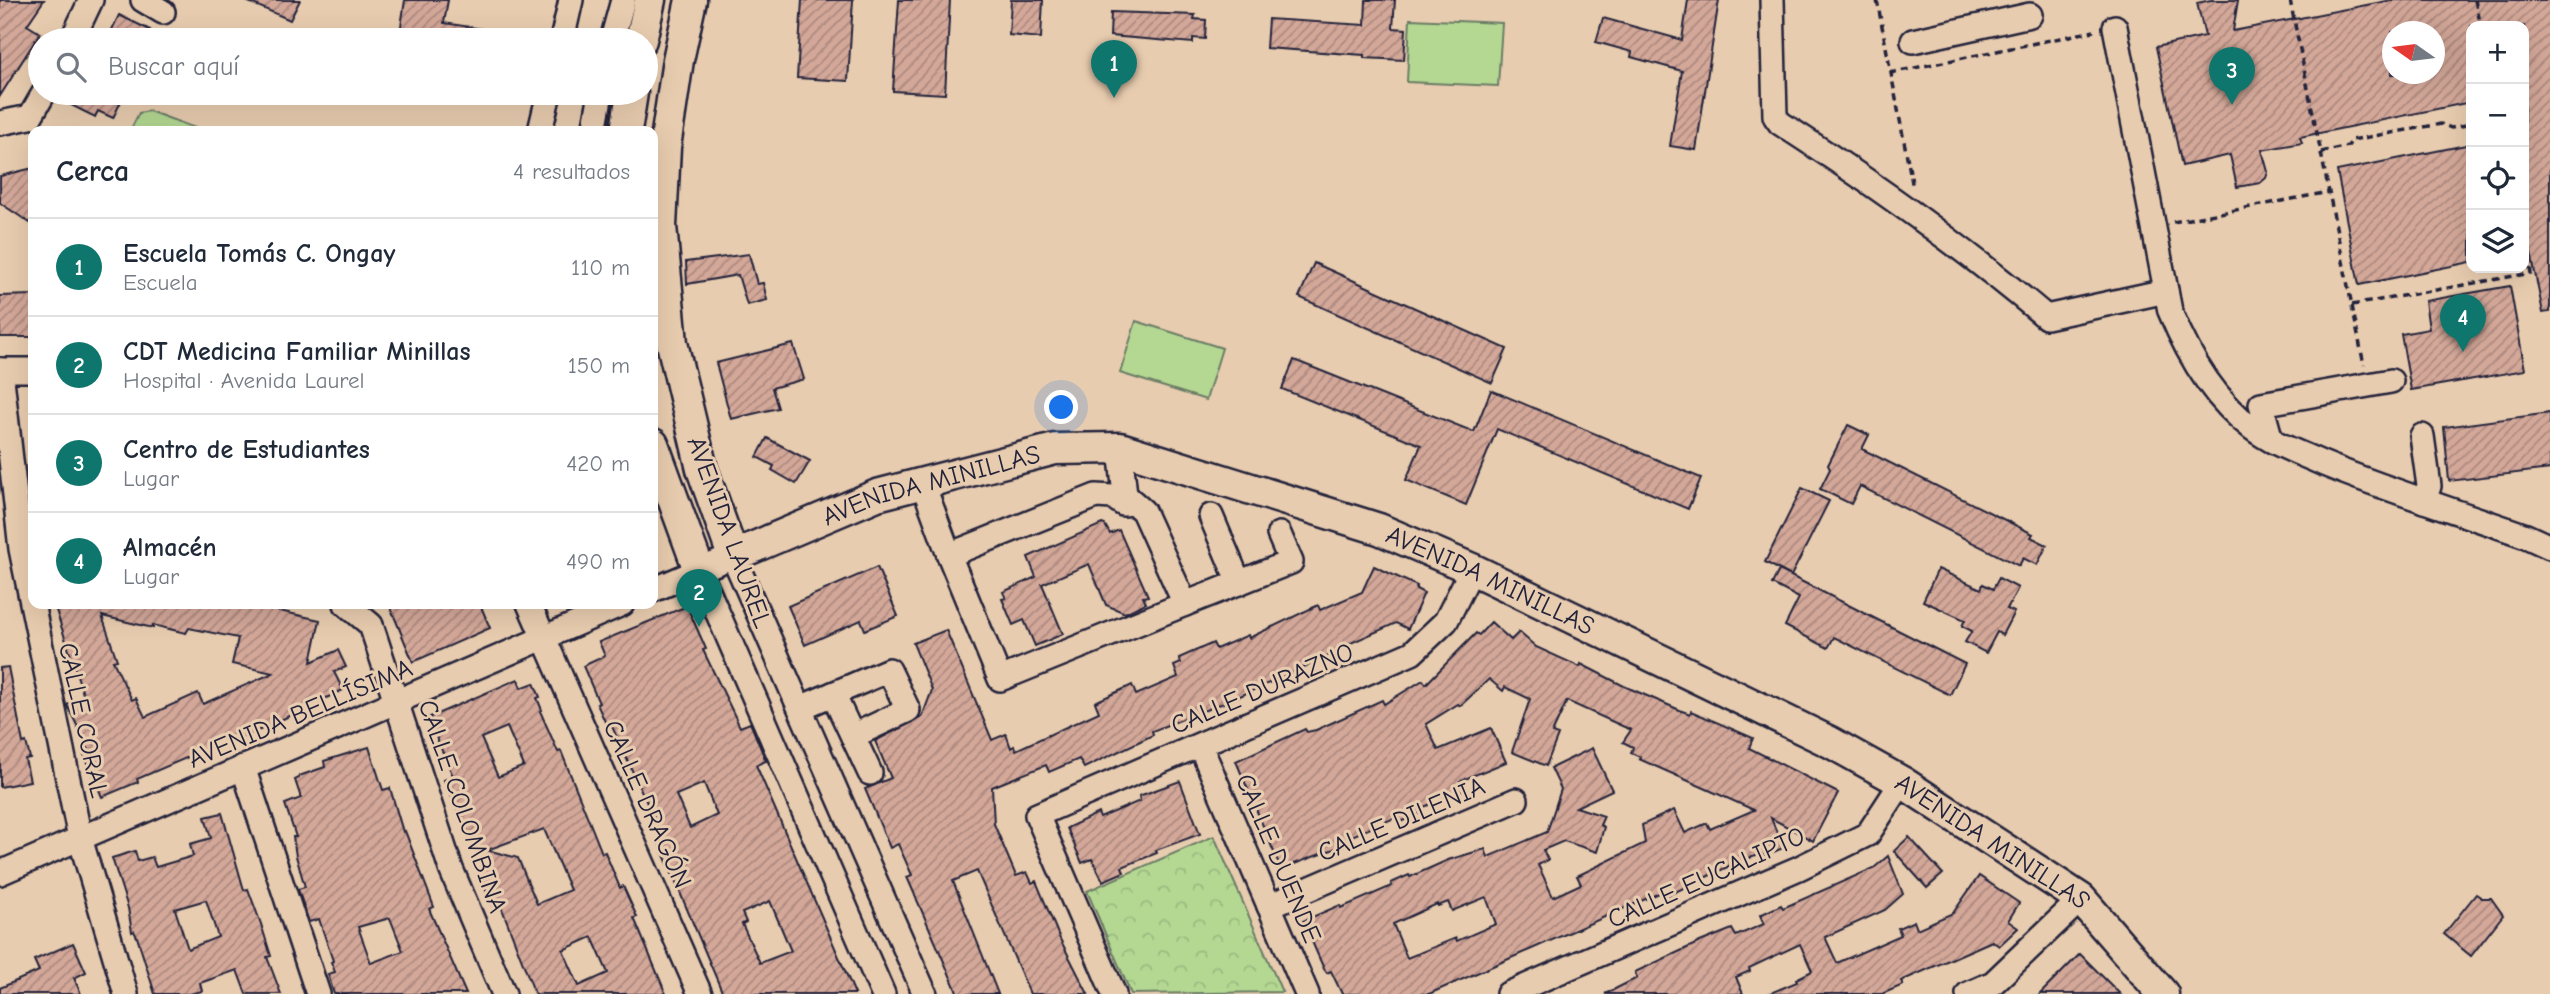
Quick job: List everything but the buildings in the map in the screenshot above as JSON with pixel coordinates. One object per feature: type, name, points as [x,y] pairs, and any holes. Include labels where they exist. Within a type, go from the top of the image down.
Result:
[{"type":"main road","points":[[644,28],[650,0]]},
{"type":"main road","name":"AVENIDA LAUREL","points":[[691,0],[659,147],[661,226],[672,343],[702,469],[733,556]]},
{"type":"main road","points":[[627,126],[630,105]]},
{"type":"main road","name":"AVENIDA MINILLAS","points":[[733,556],[877,495],[1055,449],[1120,448],[1379,529],[1472,569],[1830,742],[1902,782],[2081,899],[2164,994]]},
{"type":"main road","name":"AVENIDA LAUREL","points":[[658,458],[699,570]]},
{"type":"street","points":[[78,28],[91,0]]},
{"type":"street","points":[[565,28],[571,0]]},
{"type":"street","points":[[615,28],[623,0]]},
{"type":"street","points":[[1772,0],[1775,116],[1780,123],[1866,178],[1924,220],[2046,317],[2166,291]]},
{"type":"street","points":[[1913,41],[2030,15]]},
{"type":"street","points":[[2115,27],[2170,311],[2183,342],[2209,385],[2244,421],[2271,440],[2360,479],[2526,536],[2550,547]]},
{"type":"street","points":[[0,123],[30,117],[37,105]]},
{"type":"street","points":[[541,126],[546,105]]},
{"type":"street","points":[[595,126],[599,105]]},
{"type":"street","points":[[0,370],[28,370]]},
{"type":"street","name":"CALLE CORAL","points":[[0,370],[27,549]]},
{"type":"street","points":[[2271,440],[2261,404],[2391,381]]},
{"type":"street","points":[[2421,436],[2428,486],[2424,501]]},
{"type":"street","points":[[1120,448],[1125,495],[1143,511],[1185,604]]},
{"type":"street","points":[[923,484],[1000,680],[1291,562],[1279,534]]},
{"type":"street","points":[[949,555],[1096,496],[1113,497],[1123,503],[1133,503]]},
{"type":"street","points":[[1211,516],[1239,583]]},
{"type":"street","points":[[658,588],[733,556]]},
{"type":"street","name":"AVENIDA LAUREL","points":[[733,556],[925,994]]},
{"type":"street","name":"CALLE DURAZNO","points":[[1114,994],[1037,815],[1412,653],[1446,621],[1472,569]]},
{"type":"street","name":"AVENIDA LAUREL","points":[[699,570],[883,994]]},
{"type":"street","name":"CALLE CORAL","points":[[38,609],[80,838],[126,994]]},
{"type":"street","name":"CALLE COLOMBINA","points":[[352,609],[370,625],[451,869],[504,994]]},
{"type":"street","name":"CALLE DRAGÓN","points":[[531,609],[700,994]]},
{"type":"street","name":"AVENIDA BELLÍSIMA","points":[[0,873],[610,609]]},
{"type":"street","points":[[800,708],[888,670],[908,710],[853,736]]},
{"type":"street","points":[[833,694],[870,773]]},
{"type":"street","name":"CALLE DUENDE","points":[[1200,745],[1307,994]]},
{"type":"street","points":[[243,767],[318,994]]},
{"type":"street","name":"CALLE EUCALIPTO","points":[[1508,994],[1799,868],[1868,834],[1902,782]]},
{"type":"street","name":"CALLE DILENIA","points":[[1269,906],[1516,800]]},
{"type":"street","points":[[1968,994],[1993,983],[2081,899]]},
{"type":"path","points":[[1877,0],[1914,197]]},
{"type":"path","points":[[2290,0],[2366,373]]},
{"type":"path","points":[[2475,0],[2480,21]]},
{"type":"path","points":[[1891,73],[2115,27]]},
{"type":"path","points":[[2321,152],[2348,146],[2352,139],[2441,124],[2451,128],[2466,125]]},
{"type":"path","points":[[2165,224],[2329,192]]},
{"type":"path","points":[[2352,305],[2531,273],[2529,263]]},
{"type":"green space","points":[[1410,19],[1502,23],[1498,86],[1407,82]]},
{"type":"green space","points":[[149,111],[190,126],[132,126],[139,113]]},
{"type":"green space","points":[[1136,321],[1222,348],[1206,400],[1120,373]]},
{"type":"green space","points":[[1214,836],[1282,992],[1131,994],[1087,891]]},
{"type":"place","name":"Escuela Tomás C. Ongay","points":[[1114,98]]},
{"type":"place","name":"Centro de Estudiantes","points":[[2232,105]]},
{"type":"place","name":"Almacén","points":[[2463,352]]},
{"type":"place","name":"CDT Medicina Familiar Minillas","points":[[699,627]]}]
